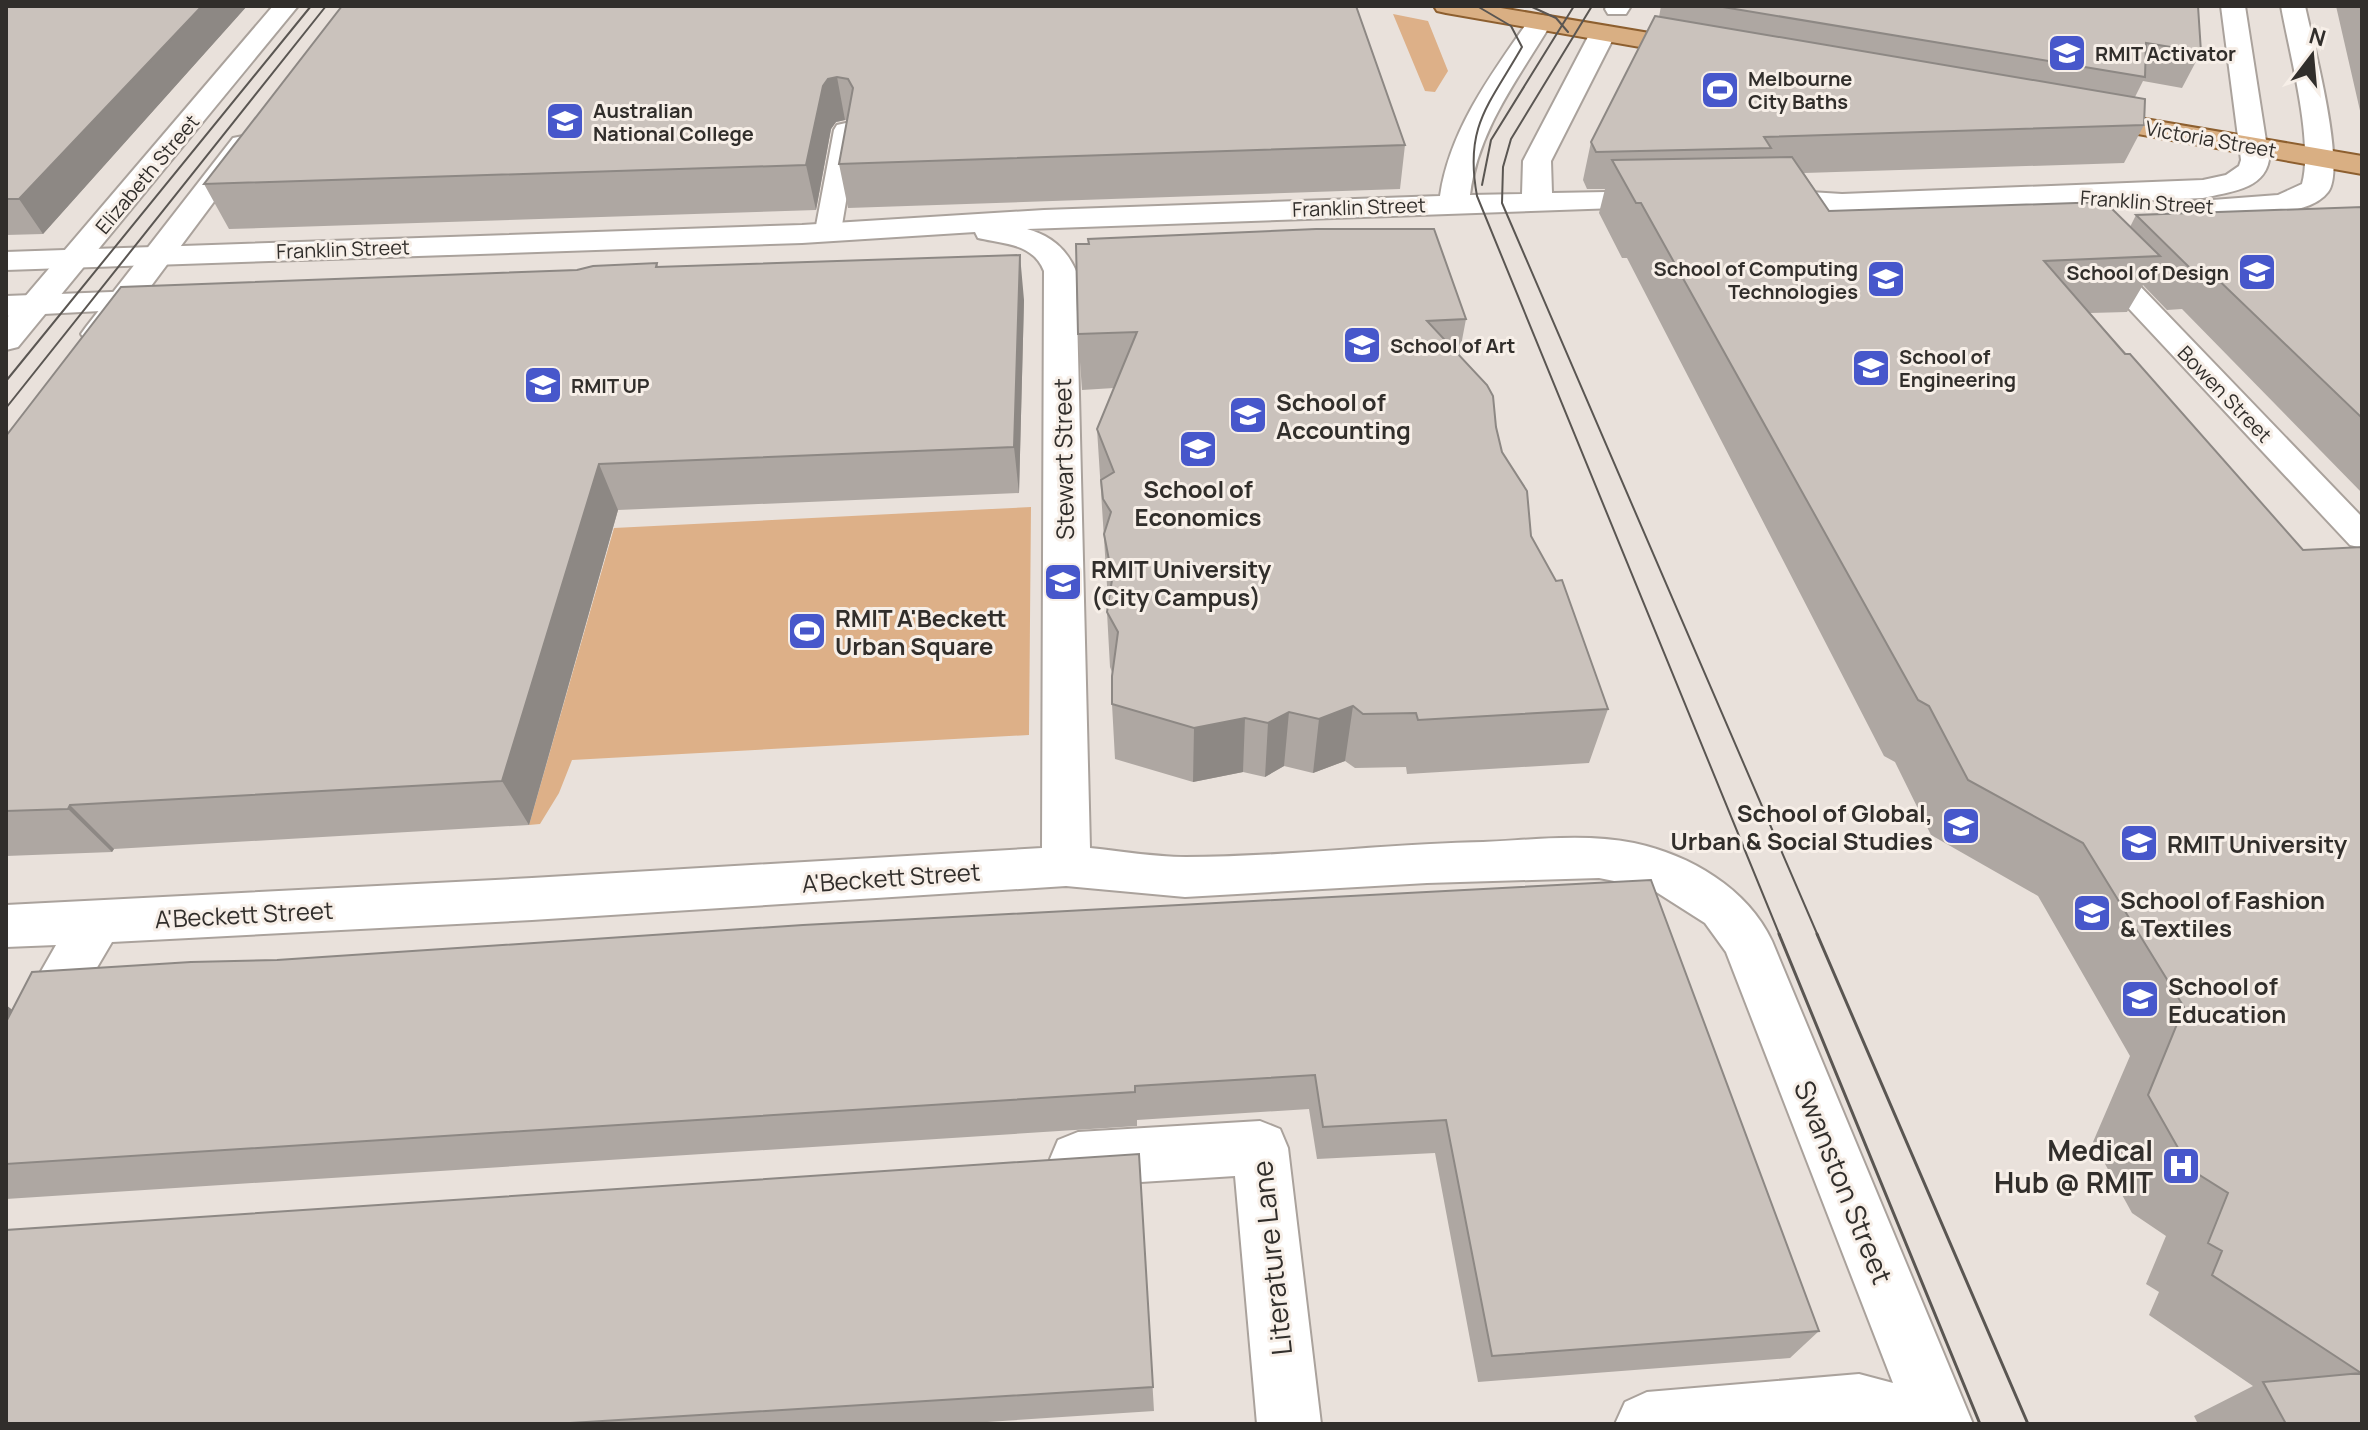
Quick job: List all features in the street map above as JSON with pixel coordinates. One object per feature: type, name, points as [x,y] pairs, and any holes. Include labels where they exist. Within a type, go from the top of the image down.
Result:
[{"type":"main road","points":[[1446,6],[1546,14],[1648,14]]},
{"type":"main road","points":[[1610,14],[1723,54]]},
{"type":"main road","name":"Victoria Street","points":[[2206,111],[2252,133]]},
{"type":"main road","name":"Victoria Street","points":[[2057,112],[2252,133],[2318,144],[2362,165]]},
{"type":"main road","name":"Victoria Street","points":[[2318,144],[2362,138]]},
{"type":"street","name":"Elizabeth Street","points":[[6,340],[21,305],[76,259],[286,6]]},
{"type":"street","points":[[2233,6],[2252,133]]},
{"type":"street","points":[[2293,6],[2318,144]]},
{"type":"street","points":[[1454,204],[1456,176],[1467,138],[1546,14]]},
{"type":"street","points":[[1537,202],[1537,161],[1610,14]]},
{"type":"street","points":[[83,354],[257,126]]},
{"type":"street","points":[[828,231],[846,130]]},
{"type":"street","name":"Franklin Street","points":[[1729,198],[1842,203],[2221,186],[2236,182],[2253,170],[2252,133]]},
{"type":"street","name":"Franklin Street","points":[[2039,195],[2187,208],[2271,204],[2296,199],[2316,188],[2321,176],[2318,144]]},
{"type":"street","name":"Franklin Street","points":[[6,261],[679,238],[1454,204],[1697,199]]},
{"type":"street","name":"Stewart Street","points":[[1014,221],[1040,236],[1060,271],[1066,866]]},
{"type":"street","points":[[903,228],[943,233],[1006,233],[1023,237],[1046,250]]},
{"type":"street","name":"Franklin Street","points":[[572,271],[679,238]]},
{"type":"street","name":"Bowen Street","points":[[2088,249],[2362,537]]},
{"type":"street","points":[[21,305],[192,299]]},
{"type":"street","name":"A'Beckett Street","points":[[6,926],[532,899],[1066,866],[1185,877],[1427,863],[1599,858],[1635,863],[1667,874],[1722,908],[1747,941]]},
{"type":"street","points":[[6,1087],[51,999],[97,922]]},
{"type":"street","name":"Swanston Street","points":[[1747,941],[1941,1424]]},
{"type":"street","name":"Literature Lane","points":[[1027,1162],[1260,1148],[1289,1424]]},
{"type":"street","points":[[1647,1424],[1859,1406],[1906,1418],[1913,1424]]},
{"type":"shaded area","points":[[1393,14],[1428,21],[1448,71],[1435,92],[1425,91]]},
{"type":"shaded area","name":"RMIT A'Beckett Urban Square","points":[[1031,507],[1029,735],[572,760],[559,793],[540,824],[529,825],[614,528]]},
{"type":"building","points":[[6,6],[202,6],[19,199],[6,199]]},
{"type":"building","points":[[342,6],[1356,6],[1405,145],[839,164],[853,88],[848,79],[837,77],[828,79],[823,86],[806,165],[204,184]]},
{"type":"building","points":[[1717,6],[2198,6],[2201,52],[2146,43],[2145,77]]},
{"type":"building","points":[[1655,16],[2145,99],[2144,125],[1764,137],[1771,148],[1596,152],[1591,142]]},
{"type":"building","name":"RMIT University","points":[[1792,157],[1829,211],[2105,202],[2160,256],[2044,261],[2303,550],[2362,547],[2362,1424],[2286,1424],[2263,1382],[2361,1373],[2212,1275],[2222,1251],[2208,1243],[2228,1193],[2190,1169],[2148,1095],[2184,1007],[2083,843],[1968,780],[1929,706],[1918,700],[1641,203],[1636,203],[1612,160]]},
{"type":"building","points":[[2362,207],[2362,418],[2207,269],[2192,270],[2136,215]]},
{"type":"building","points":[[1316,229],[1434,229],[1466,319],[1427,321],[1487,385],[1493,396],[1502,452],[1527,491],[1531,536],[1556,581],[1562,580],[1608,709],[1418,720],[1416,713],[1363,714],[1353,706],[1319,719],[1289,712],[1268,723],[1245,718],[1194,728],[1112,704],[1118,632],[1107,612],[1112,580],[1107,571],[1110,565],[1104,534],[1111,512],[1103,499],[1101,480],[1114,472],[1097,429],[1137,332],[1078,334],[1076,244],[1089,244],[1088,239]]},
{"type":"building","points":[[1020,255],[1014,447],[599,464],[502,781],[6,811],[6,436],[121,287],[577,270],[593,266],[657,263],[656,267]]},
{"type":"building","points":[[1651,880],[1819,1331],[1492,1356],[1446,1120],[1323,1127],[1315,1075],[1135,1086],[1135,1092],[6,1164],[6,1022],[32,972],[277,960],[803,925]]},
{"type":"building","points":[[1139,1154],[1153,1387],[554,1424],[6,1424],[6,1230]]},
{"type":"tram line","points":[[6,381],[311,6]]},
{"type":"tram line","points":[[6,408],[326,6]]},
{"type":"tram line","points":[[1477,6],[1511,26],[1522,47],[1490,101],[1477,133],[1474,151],[1477,196],[1780,936]]},
{"type":"tram line","points":[[1530,6],[1556,18],[1562,25]]},
{"type":"tram line","points":[[1562,25],[1574,6]]},
{"type":"tram line","points":[[1592,6],[1511,139],[1503,167],[1502,203],[1818,936]]},
{"type":"tram line","points":[[1482,185],[1491,140],[1562,25]]},
{"type":"tram line","points":[[1562,25],[1568,32]]},
{"type":"tram line","points":[[1779,934],[1980,1424]]},
{"type":"tram line","points":[[1817,934],[2028,1424]]},
{"type":"place","name":"RMIT Activator","points":[[2067,53]]},
{"type":"place","name":"Melbourne City Baths","points":[[1720,90]]},
{"type":"place","name":"Australian National College","points":[[565,121]]},
{"type":"place","name":"School of Design","points":[[2257,272]]},
{"type":"place","name":"School of Computing Technologies","points":[[1886,279]]},
{"type":"place","name":"School of Art","points":[[1362,345]]},
{"type":"place","name":"School of Engineering","points":[[1871,368]]},
{"type":"place","name":"RMIT UP","points":[[543,385]]},
{"type":"place","name":"School of Accounting","points":[[1248,415]]},
{"type":"place","name":"School of Economics","points":[[1198,449]]},
{"type":"place","name":"RMIT University (City Campus)","points":[[1063,582]]},
{"type":"place","name":"RMIT A'Beckett Urban Square","points":[[807,631]]},
{"type":"place","name":"School of Global, Urban & Social Studies","points":[[1961,826]]},
{"type":"place","name":"RMIT University","points":[[2139,843]]},
{"type":"place","name":"School of Fashion & Textiles","points":[[2092,913]]},
{"type":"place","name":"School of Education","points":[[2140,999]]},
{"type":"place","name":"Medical Hub @ RMIT","points":[[2181,1166]]}]
